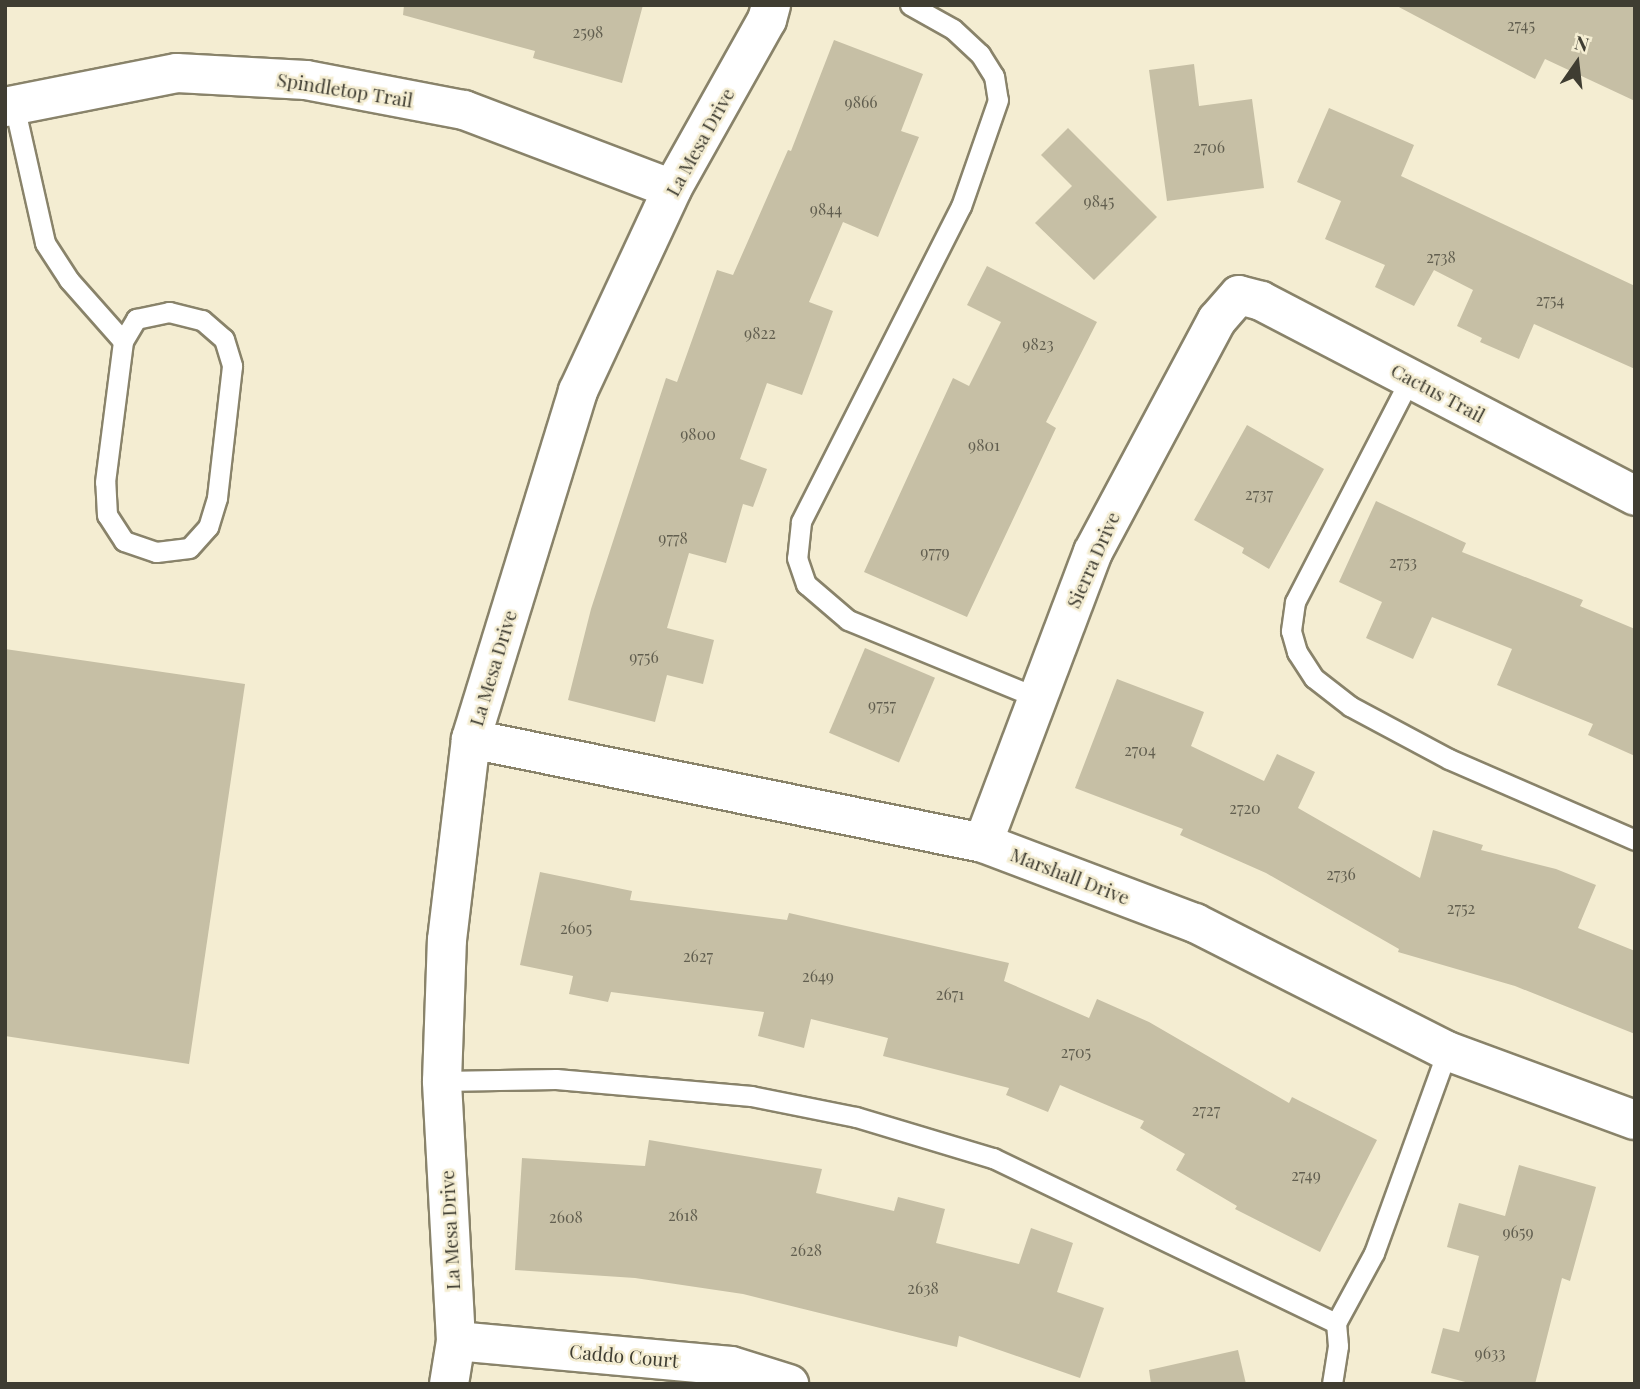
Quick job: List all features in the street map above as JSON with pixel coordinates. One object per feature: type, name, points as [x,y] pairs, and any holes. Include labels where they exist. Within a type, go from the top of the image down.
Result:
[{"type":"street","name":"La Mesa Drive","points":[[449,1384],[456,1341],[442,1081],[447,940],[471,739],[578,391],[672,189],[767,20],[771,5]]},
{"type":"street","name":"Spindletop Trail","points":[[10,106],[177,73],[306,80],[464,110],[672,189]]},
{"type":"street","name":"Sierra Drive","points":[[984,844],[1093,552],[1217,320],[1239,295]]},
{"type":"street","name":"Cactus Trail","points":[[1239,295],[1261,301],[1635,496]]},
{"type":"street","name":"Marshall Drive","points":[[471,739],[984,844],[1195,923],[1447,1051],[1635,1120]]},
{"type":"street","name":"Caddo Court","points":[[456,1341],[731,1366],[789,1384]]},
{"type":"lane","points":[[910,5],[953,29],[980,54],[994,76],[998,100],[961,206],[801,522],[797,558],[806,584],[848,620],[1038,698]]},
{"type":"lane","points":[[10,106],[45,243],[69,280],[123,341],[105,482],[107,515],[124,541],[156,552],[189,548],[208,527],[217,498],[232,366],[224,340],[202,320],[169,312],[136,319],[123,341]]},
{"type":"lane","points":[[1410,379],[1295,602],[1292,631],[1297,652],[1314,678],[1350,706],[1450,759],[1635,840]]},
{"type":"lane","points":[[1332,1384],[1338,1346],[1336,1323],[1374,1253],[1447,1051]]},
{"type":"lane","points":[[442,1081],[556,1079],[650,1085],[751,1096],[856,1117],[993,1158],[1336,1323]]},
{"type":"building","points":[[404,5],[643,5],[622,83],[533,58],[535,51],[403,15]]},
{"type":"building","points":[[1395,5],[1635,5],[1635,101],[1545,59],[1535,79]]},
{"type":"building","points":[[834,40],[923,74],[901,131],[919,137],[878,237],[843,222],[809,302],[833,311],[802,395],[767,383],[740,459],[767,469],[753,507],[743,504],[726,563],[689,553],[667,628],[714,640],[703,684],[667,675],[655,722],[568,700],[591,609],[666,378],[677,382],[717,270],[733,275],[788,150],[791,151]]},
{"type":"building","points":[[1194,64],[1199,106],[1252,99],[1264,188],[1167,201],[1149,70]]},
{"type":"building","points":[[1329,108],[1414,145],[1401,176],[1635,286],[1635,369],[1534,324],[1519,359],[1480,342],[1482,338],[1457,326],[1473,290],[1434,270],[1414,306],[1375,287],[1385,265],[1325,239],[1341,201],[1297,182]]},
{"type":"building","points":[[1068,128],[1157,217],[1094,280],[1035,223],[1072,186],[1041,155]]},
{"type":"building","points":[[987,266],[1097,322],[1046,422],[1056,428],[967,617],[864,572],[953,378],[969,386],[1001,322],[967,305]]},
{"type":"building","points":[[1247,425],[1324,469],[1269,569],[1242,553],[1244,548],[1194,520]]},
{"type":"building","points":[[1376,501],[1466,543],[1462,552],[1583,600],[1580,606],[1635,629],[1635,756],[1588,735],[1593,724],[1497,685],[1512,649],[1432,617],[1413,659],[1366,638],[1382,602],[1339,582]]},
{"type":"building","points":[[865,648],[935,678],[899,762],[829,733]]},
{"type":"building","points":[[5,649],[245,684],[189,1064],[5,1036]]},
{"type":"building","points":[[1117,679],[1204,712],[1191,746],[1264,781],[1277,754],[1315,772],[1298,808],[1420,878],[1433,830],[1483,845],[1481,850],[1556,869],[1596,885],[1578,928],[1635,951],[1635,1034],[1515,986],[1398,952],[1399,949],[1266,873],[1180,835],[1183,829],[1075,788]]},
{"type":"building","points":[[540,872],[632,891],[630,900],[787,920],[789,913],[1009,963],[1004,981],[1089,1018],[1097,999],[1149,1022],[1289,1103],[1292,1097],[1377,1140],[1320,1252],[1235,1209],[1237,1206],[1176,1170],[1185,1154],[1140,1128],[1144,1121],[1060,1085],[1048,1112],[1006,1095],[1009,1088],[883,1056],[888,1038],[811,1019],[804,1048],[758,1036],[764,1012],[611,992],[608,1002],[569,994],[573,976],[520,965]]},
{"type":"building","points":[[649,1140],[822,1169],[816,1193],[894,1211],[898,1197],[945,1209],[936,1243],[1019,1264],[1031,1228],[1073,1243],[1057,1292],[1104,1308],[1080,1378],[959,1336],[957,1347],[743,1294],[635,1278],[515,1270],[522,1158],[645,1166]]},
{"type":"building","points":[[1519,1165],[1596,1187],[1570,1281],[1562,1278],[1535,1384],[1473,1384],[1431,1373],[1443,1328],[1459,1332],[1479,1256],[1447,1247],[1459,1203],[1505,1216]]},
{"type":"building","points":[[1238,1350],[1246,1384],[1151,1384],[1149,1370]]}]
